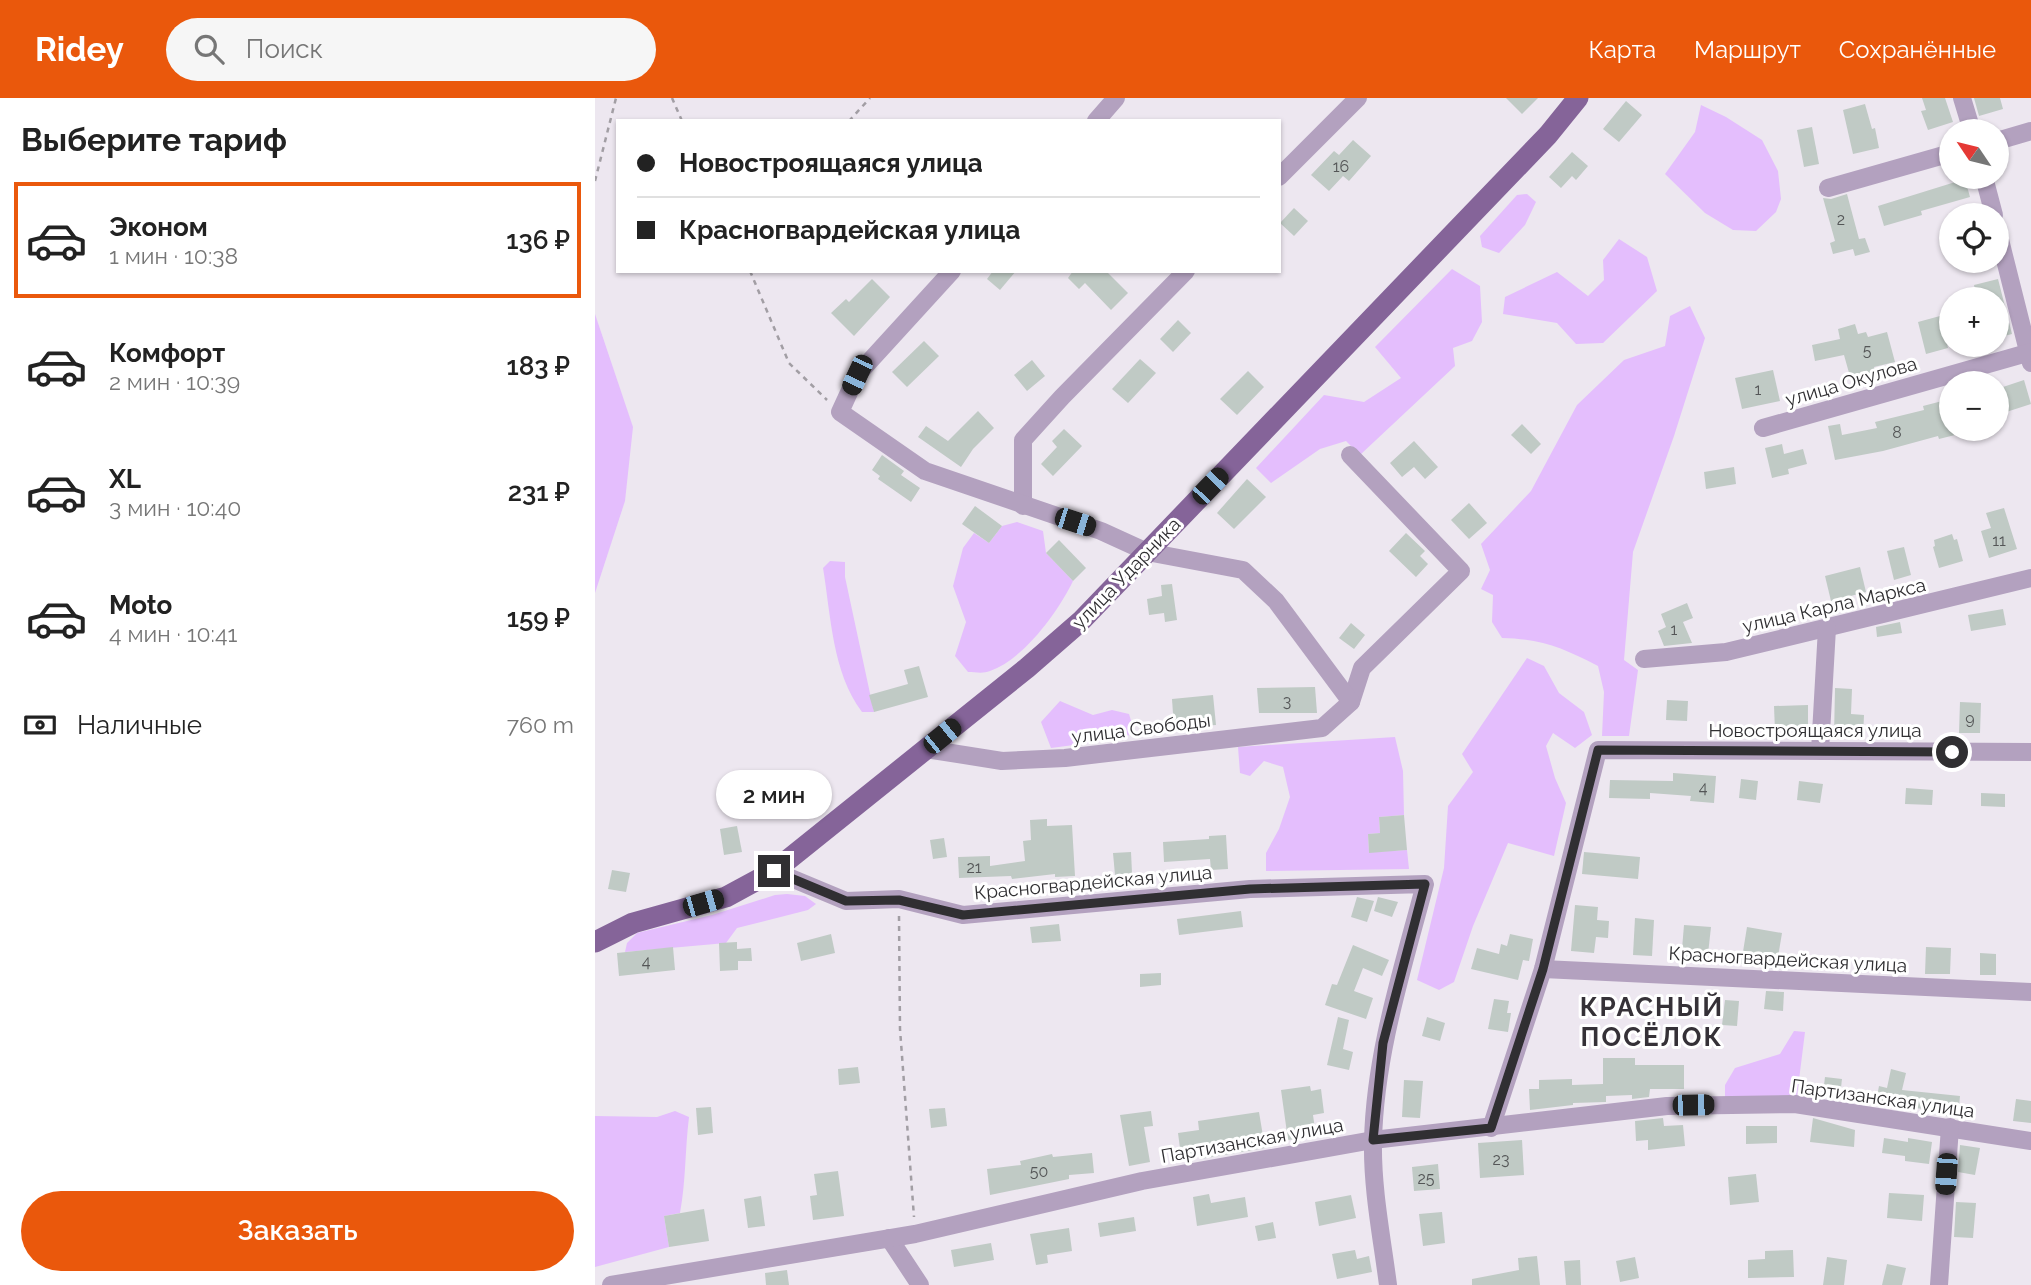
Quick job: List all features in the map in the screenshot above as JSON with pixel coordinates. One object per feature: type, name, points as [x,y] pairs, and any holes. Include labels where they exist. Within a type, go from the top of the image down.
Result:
[{"type":"main road","name":"улица Ударника","points":[[595,942],[633,923],[726,897],[774,871],[1027,668],[1081,621],[1548,135],[1578,98]]},
{"type":"street","points":[[1098,119],[1116,98]]},
{"type":"street","points":[[1281,175],[1358,98]]},
{"type":"street","points":[[1962,98],[1968,119]]},
{"type":"street","points":[[2009,137],[2031,131]]},
{"type":"street","points":[[1828,188],[1939,156]]},
{"type":"street","points":[[950,273],[857,375],[840,412],[925,471],[1101,531],[1147,552],[1244,570],[1276,601],[1351,702]]},
{"type":"street","points":[[1023,506],[1023,440],[1185,273]]},
{"type":"street","points":[[2009,273],[2030,356]]},
{"type":"street","name":"улица Окулова","points":[[1763,428],[2030,356]]},
{"type":"street","points":[[1349,455],[1461,571],[1362,668],[1351,702]]},
{"type":"street","name":"улица Карла Маркса","points":[[1644,659],[1726,652],[2031,578]]},
{"type":"street","points":[[1819,751],[1827,628]]},
{"type":"street","name":"улица Свободы","points":[[926,749],[1002,761],[1065,758],[1322,728],[1351,702]]},
{"type":"street","name":"Новостроящаяся улица","points":[[1543,969],[1598,750],[2031,752]]},
{"type":"street","name":"Красногвардейская улица","points":[[774,871],[846,901],[899,900],[963,915],[1250,889],[1425,884],[1383,1043],[1373,1140]]},
{"type":"street","points":[[1491,1128],[1543,969]]},
{"type":"street","name":"Красногвардейская улица","points":[[1543,969],[2031,992]]},
{"type":"street","name":"Партизанская улица","points":[[611,1285],[915,1234],[1142,1181],[1373,1140],[1668,1106],[1795,1104],[2031,1141]]},
{"type":"street","points":[[1939,1285],[1950,1127]]},
{"type":"street","points":[[1373,1140],[1374,1179],[1388,1285]]},
{"type":"street","points":[[889,1238],[921,1285]]},
{"type":"path","points":[[595,181],[616,98]]},
{"type":"path","points":[[671,98],[681,119]]},
{"type":"path","points":[[851,119],[870,98]]},
{"type":"path","points":[[752,273],[789,363],[840,412]]},
{"type":"path","points":[[899,900],[900,1029],[915,1234]]},
{"type":"shaded area","points":[[1701,105],[1762,140],[1778,171],[1781,199],[1776,212],[1756,231],[1733,230],[1705,213],[1665,174],[1695,132]]},
{"type":"shaded area","points":[[1527,194],[1536,202],[1525,225],[1499,253],[1482,247],[1480,236],[1517,195]]},
{"type":"shaded area","points":[[1619,239],[1647,257],[1657,291],[1603,343],[1576,344],[1557,323],[1503,314],[1505,297],[1557,272],[1588,296],[1604,280],[1603,260]]},
{"type":"shaded area","points":[[1452,269],[1480,286],[1482,322],[1472,341],[1453,348],[1455,366],[1360,455],[1346,441],[1320,449],[1271,483],[1256,468],[1324,395],[1364,402],[1401,378],[1375,347]]},
{"type":"shaded area","points":[[1690,306],[1705,338],[1633,552],[1624,660],[1638,670],[1629,736],[1602,736],[1604,692],[1598,666],[1552,646],[1529,640],[1502,638],[1492,622],[1493,595],[1481,589],[1490,570],[1481,544],[1531,491],[1577,405],[1624,360],[1665,346],[1670,316]]},
{"type":"shaded area","points":[[595,314],[633,427],[625,501],[595,593]]},
{"type":"shaded area","points":[[1017,522],[1043,531],[1046,553],[1073,581],[1039,633],[1015,656],[987,672],[968,672],[955,656],[966,622],[953,586],[963,548],[974,533],[989,543],[1002,526]]},
{"type":"shaded area","points":[[830,561],[845,562],[845,577],[874,712],[862,712],[844,679],[839,662],[823,568]]},
{"type":"shaded area","points":[[1527,658],[1544,666],[1559,693],[1584,712],[1592,735],[1575,748],[1553,733],[1546,746],[1555,778],[1566,803],[1554,856],[1508,843],[1473,926],[1454,982],[1439,990],[1417,980],[1444,868],[1448,806],[1473,772],[1462,754]]},
{"type":"shaded area","points":[[1060,701],[1093,715],[1112,710],[1129,714],[1133,727],[1127,738],[1051,748],[1041,722]]},
{"type":"shaded area","points":[[1395,737],[1403,771],[1404,815],[1379,817],[1380,833],[1368,834],[1369,852],[1407,850],[1409,869],[1266,871],[1266,853],[1279,829],[1290,797],[1283,767],[1264,761],[1250,776],[1240,773],[1238,747]]},
{"type":"shaded area","points":[[787,894],[805,896],[816,904],[808,910],[737,928],[726,943],[625,952],[627,943],[637,933]]},
{"type":"shaded area","points":[[1794,1031],[1805,1032],[1797,1096],[1725,1100],[1725,1085],[1735,1068],[1780,1054]]},
{"type":"shaded area","points":[[675,1111],[689,1117],[680,1213],[664,1216],[669,1247],[595,1267],[595,1116],[657,1117]]},
{"type":"building","points":[[1506,98],[1538,98],[1522,114]]},
{"type":"building","points":[[1922,98],[1945,98],[1952,119],[1939,119],[1939,126],[1928,130],[1921,111],[1926,110]]},
{"type":"building","points":[[1974,98],[2000,98],[2003,109],[1979,116]]},
{"type":"building","points":[[1626,101],[1642,115],[1619,142],[1603,129]]},
{"type":"building","points":[[1865,104],[1872,129],[1875,128],[1879,148],[1853,154],[1843,110]]},
{"type":"building","points":[[1812,127],[1819,164],[1804,167],[1797,130]]},
{"type":"building","points":[[1353,140],[1371,156],[1349,181],[1343,176],[1329,191],[1311,175],[1334,151],[1339,155]]},
{"type":"building","points":[[1572,152],[1588,166],[1576,180],[1572,176],[1561,188],[1549,177]]},
{"type":"building","points":[[1939,187],[1968,189],[1970,197],[1939,203],[1939,206],[1921,211],[1922,215],[1884,226],[1878,206]]},
{"type":"building","points":[[1847,194],[1859,239],[1865,238],[1870,252],[1855,256],[1853,249],[1833,254],[1830,243],[1835,241],[1823,198],[1831,199]]},
{"type":"building","points":[[1294,208],[1308,221],[1294,236],[1281,222]]},
{"type":"building","points":[[992,273],[1014,273],[1000,290],[987,279]]},
{"type":"building","points":[[1072,273],[1108,273],[1128,293],[1111,310],[1085,283],[1079,289],[1068,278]]},
{"type":"building","points":[[872,279],[890,297],[854,336],[831,313],[846,299],[849,302]]},
{"type":"building","points":[[1998,279],[2000,287],[1974,287]]},
{"type":"building","points":[[1939,316],[1939,350],[1926,354],[1918,322]]},
{"type":"building","points":[[1178,320],[1191,333],[1173,352],[1160,339]]},
{"type":"building","points":[[1855,324],[1858,334],[1866,332],[1868,337],[1887,332],[1895,362],[1874,367],[1876,374],[1851,380],[1844,355],[1815,361],[1812,345],[1840,339],[1838,329]]},
{"type":"building","points":[[924,341],[939,356],[907,387],[892,372]]},
{"type":"building","points":[[1140,359],[1156,373],[1128,403],[1112,389]]},
{"type":"building","points":[[1032,360],[1045,376],[1027,391],[1014,375]]},
{"type":"building","points":[[1773,370],[1780,401],[1742,409],[1735,378]]},
{"type":"building","points":[[1248,371],[1264,387],[1237,415],[1220,399]]},
{"type":"building","points":[[2024,380],[2031,404],[2009,411],[2009,385]]},
{"type":"building","points":[[1939,402],[1939,439],[1938,436],[1883,451],[1835,460],[1828,426],[1840,424],[1842,435],[1877,428],[1875,422],[1924,410],[1923,406]]},
{"type":"building","points":[[978,411],[994,428],[973,449],[961,467],[918,437],[926,426],[948,441]]},
{"type":"building","points":[[1522,424],[1541,444],[1531,454],[1511,435]]},
{"type":"building","points":[[1064,429],[1082,446],[1053,476],[1041,464],[1057,447],[1052,441]]},
{"type":"building","points":[[1414,441],[1438,467],[1425,479],[1414,467],[1402,477],[1390,463]]},
{"type":"building","points":[[1782,444],[1784,454],[1803,449],[1807,464],[1788,469],[1789,474],[1772,478],[1765,448]]},
{"type":"building","points":[[882,455],[904,471],[901,475],[920,488],[911,502],[878,479],[880,476],[872,470]]},
{"type":"building","points":[[1734,467],[1736,484],[1706,489],[1704,472]]},
{"type":"building","points":[[1247,479],[1266,497],[1234,529],[1217,513]]},
{"type":"building","points":[[1469,503],[1487,523],[1469,539],[1451,520]]},
{"type":"building","points":[[975,506],[1002,526],[989,543],[962,524]]},
{"type":"building","points":[[2004,508],[2017,549],[1989,558],[1981,531],[1991,528],[1986,513]]},
{"type":"building","points":[[1406,533],[1425,551],[1420,556],[1428,564],[1416,577],[1389,551]]},
{"type":"building","points":[[1952,534],[1954,540],[1957,539],[1963,561],[1939,568],[1933,547],[1934,540]]},
{"type":"building","points":[[1059,540],[1086,568],[1073,581],[1046,553]]},
{"type":"building","points":[[1904,547],[1911,575],[1894,580],[1887,551]]},
{"type":"building","points":[[1860,567],[1866,592],[1831,601],[1825,576]]},
{"type":"building","points":[[1172,584],[1177,620],[1165,622],[1164,613],[1149,615],[1147,599],[1162,596],[1161,585]]},
{"type":"building","points":[[1687,603],[1693,618],[1683,622],[1692,643],[1664,646],[1658,631],[1666,627],[1661,614]]},
{"type":"building","points":[[2003,609],[2006,625],[1971,631],[1968,615]]},
{"type":"building","points":[[1900,622],[1902,633],[1877,637],[1876,627]]},
{"type":"building","points":[[1351,623],[1365,635],[1354,649],[1339,638]]},
{"type":"building","points":[[919,666],[928,697],[874,712],[869,695],[908,684],[904,670]]},
{"type":"building","points":[[1315,687],[1317,713],[1259,713],[1257,688]]},
{"type":"building","points":[[1835,688],[1852,689],[1851,714],[1864,715],[1863,738],[1834,737]]},
{"type":"building","points":[[1213,695],[1216,725],[1174,728],[1172,699]]},
{"type":"building","points":[[1667,700],[1688,701],[1687,721],[1666,720]]},
{"type":"building","points":[[1960,702],[1981,703],[1980,733],[1959,733]]},
{"type":"building","points":[[1808,705],[1808,730],[1775,731],[1774,706]]},
{"type":"building","points":[[1673,773],[1716,776],[1714,803],[1690,801],[1691,796],[1650,793],[1650,799],[1609,798],[1610,780],[1673,781]]},
{"type":"building","points":[[773,778],[775,787],[807,780],[813,808],[785,814],[783,805],[748,813],[742,785]]},
{"type":"building","points":[[1741,779],[1758,781],[1756,800],[1739,798]]},
{"type":"building","points":[[1799,781],[1823,784],[1820,803],[1797,800]]},
{"type":"building","points":[[1906,788],[1933,790],[1932,805],[1905,804]]},
{"type":"building","points":[[1981,793],[2005,794],[2005,807],[1981,806]]},
{"type":"building","points":[[1404,815],[1407,850],[1369,853],[1368,834],[1380,833],[1379,817]]},
{"type":"building","points":[[1047,819],[1047,826],[1072,825],[1075,876],[1055,877],[1055,874],[1012,879],[1011,876],[959,878],[958,857],[990,856],[990,866],[1025,861],[1023,841],[1031,840],[1030,820]]},
{"type":"building","points":[[737,826],[742,852],[724,855],[720,829]]},
{"type":"building","points":[[1226,835],[1228,869],[1211,870],[1210,859],[1164,862],[1163,842]]},
{"type":"building","points":[[944,838],[947,857],[933,859],[930,840]]},
{"type":"building","points":[[1131,852],[1132,873],[1115,875],[1113,853]]},
{"type":"building","points":[[1584,852],[1640,857],[1638,879],[1582,874]]},
{"type":"building","points":[[612,870],[630,873],[626,892],[608,889]]},
{"type":"building","points":[[1357,897],[1374,901],[1367,922],[1351,917]]},
{"type":"building","points":[[1378,897],[1398,902],[1392,917],[1374,911]]},
{"type":"building","points":[[1575,905],[1598,907],[1597,920],[1609,921],[1608,938],[1596,937],[1594,953],[1571,951]]},
{"type":"building","points":[[1241,911],[1243,927],[1179,935],[1177,919]]},
{"type":"building","points":[[1635,918],[1654,920],[1652,956],[1633,955]]},
{"type":"building","points":[[1059,924],[1061,941],[1032,943],[1030,927]]},
{"type":"building","points":[[1684,925],[1711,927],[1707,963],[1681,961]]},
{"type":"building","points":[[1747,927],[1782,933],[1776,969],[1741,964]]},
{"type":"building","points":[[831,934],[835,953],[801,961],[797,943]]},
{"type":"building","points":[[1510,934],[1533,939],[1529,961],[1523,960],[1518,980],[1471,969],[1477,948],[1499,954],[1501,944],[1507,946]]},
{"type":"building","points":[[737,942],[737,949],[751,948],[752,961],[738,961],[738,970],[720,971],[719,943]]},
{"type":"building","points":[[1353,945],[1389,960],[1382,976],[1363,968],[1354,991],[1373,998],[1366,1019],[1325,1005],[1332,984],[1337,985]]},
{"type":"building","points":[[673,947],[675,970],[619,976],[617,953]]},
{"type":"building","points":[[1926,947],[1951,948],[1950,974],[1925,974]]},
{"type":"building","points":[[1980,953],[1996,954],[1996,975],[1980,975]]},
{"type":"building","points":[[1161,973],[1161,985],[1140,987],[1140,974]]},
{"type":"building","points":[[1766,991],[1784,992],[1783,1011],[1764,1009]]},
{"type":"building","points":[[1494,999],[1509,1001],[1507,1013],[1511,1013],[1508,1032],[1488,1029]]},
{"type":"building","points":[[1725,1000],[1739,1001],[1737,1026],[1722,1025]]},
{"type":"building","points":[[1338,1017],[1349,1020],[1343,1049],[1353,1052],[1349,1070],[1327,1065]]},
{"type":"building","points":[[1427,1017],[1445,1023],[1440,1041],[1422,1036]]},
{"type":"building","points":[[1603,1058],[1635,1058],[1635,1065],[1684,1065],[1684,1089],[1650,1089],[1649,1097],[1632,1099],[1632,1095],[1606,1096],[1606,1102],[1573,1103],[1530,1110],[1529,1089],[1539,1089],[1539,1080],[1572,1079],[1572,1085],[1603,1084]]},
{"type":"building","points":[[858,1067],[860,1083],[839,1085],[838,1069]]},
{"type":"building","points":[[1891,1069],[1906,1073],[1902,1090],[1960,1096],[1958,1118],[1940,1115],[1940,1110],[1899,1107],[1876,1102],[1879,1086],[1887,1088]]},
{"type":"building","points":[[1825,1077],[1842,1079],[1840,1096],[1823,1093]]},
{"type":"building","points":[[1404,1080],[1423,1081],[1420,1118],[1402,1117]]},
{"type":"building","points":[[1310,1086],[1311,1091],[1321,1089],[1324,1113],[1313,1115],[1316,1136],[1288,1140],[1281,1090]]},
{"type":"building","points":[[2016,1099],[2031,1101],[2031,1123],[2013,1121]]},
{"type":"building","points":[[711,1107],[713,1133],[698,1135],[696,1108]]},
{"type":"building","points":[[945,1108],[947,1126],[931,1128],[929,1109]]},
{"type":"building","points":[[1151,1111],[1153,1126],[1144,1127],[1150,1162],[1129,1166],[1120,1115]]},
{"type":"building","points":[[1259,1112],[1265,1148],[1201,1159],[1200,1153],[1181,1156],[1178,1133],[1199,1130],[1198,1121]]},
{"type":"building","points":[[1663,1118],[1664,1126],[1683,1125],[1685,1146],[1648,1150],[1648,1140],[1636,1141],[1635,1121]]},
{"type":"building","points":[[1813,1118],[1855,1130],[1854,1147],[1810,1142]]},
{"type":"building","points":[[1746,1126],[1777,1126],[1777,1143],[1746,1144]]},
{"type":"building","points":[[1884,1138],[1932,1142],[1929,1164],[1905,1161],[1905,1156],[1882,1153]]},
{"type":"building","points":[[1522,1140],[1524,1175],[1480,1178],[1478,1143]]},
{"type":"building","points":[[1960,1145],[1980,1148],[1975,1175],[1958,1172]]},
{"type":"building","points":[[1092,1153],[1094,1173],[1069,1175],[1069,1179],[990,1195],[987,1169],[1021,1165],[1020,1161],[1052,1154],[1053,1157]]},
{"type":"building","points":[[1438,1164],[1440,1189],[1414,1191],[1412,1167]]},
{"type":"building","points":[[838,1171],[844,1216],[813,1220],[810,1196],[817,1195],[814,1174]]},
{"type":"building","points":[[1756,1174],[1759,1202],[1730,1205],[1728,1177]]},
{"type":"building","points":[[1889,1193],[1924,1195],[1922,1221],[1887,1218]]},
{"type":"building","points":[[1209,1194],[1211,1203],[1245,1197],[1248,1217],[1197,1226],[1193,1197]]},
{"type":"building","points":[[1351,1195],[1356,1218],[1319,1226],[1315,1202]]},
{"type":"building","points":[[761,1196],[765,1226],[748,1228],[744,1199]]},
{"type":"building","points":[[1956,1202],[1976,1203],[1973,1238],[1954,1237]]},
{"type":"building","points":[[704,1209],[709,1241],[669,1247],[664,1216]]},
{"type":"building","points":[[1442,1212],[1445,1243],[1423,1246],[1419,1214]]},
{"type":"building","points":[[1134,1217],[1136,1231],[1100,1237],[1098,1223]]},
{"type":"building","points":[[1273,1222],[1276,1238],[1258,1241],[1255,1226]]},
{"type":"building","points":[[1069,1228],[1072,1251],[1047,1255],[1048,1263],[1036,1265],[1030,1234]]},
{"type":"building","points":[[991,1243],[994,1260],[954,1267],[951,1250]]},
{"type":"building","points":[[1355,1250],[1357,1259],[1369,1256],[1372,1272],[1337,1279],[1332,1254]]},
{"type":"building","points":[[1793,1250],[1794,1277],[1748,1278],[1748,1260],[1765,1259],[1765,1251]]},
{"type":"building","points":[[1537,1256],[1540,1285],[1472,1285],[1472,1279],[1519,1270],[1518,1258]]},
{"type":"building","points":[[1635,1257],[1639,1278],[1620,1282],[1616,1261]]},
{"type":"building","points":[[1827,1257],[1847,1260],[1844,1285],[1823,1285]]},
{"type":"building","points":[[1580,1260],[1581,1285],[1566,1285],[1564,1261]]},
{"type":"building","points":[[1887,1264],[1906,1268],[1902,1285],[1882,1285]]},
{"type":"building","points":[[787,1270],[789,1285],[766,1285],[765,1273]]},
{"type":"district","name":"КРАСНЫЙ ПОСЁЛОК","points":[[1652,1022]]},
{"type":"route","points":[[774,871],[846,901],[899,900],[963,915],[1250,889],[1425,884],[1383,1043],[1373,1140],[1491,1128],[1543,969],[1598,750],[1952,752]]}]
